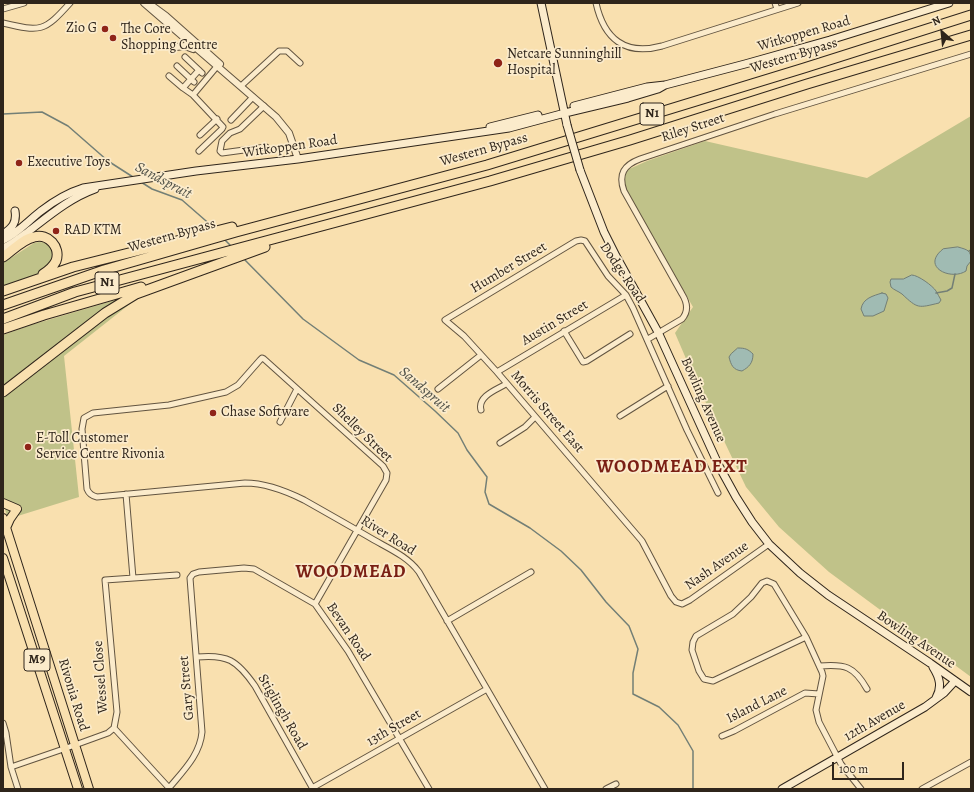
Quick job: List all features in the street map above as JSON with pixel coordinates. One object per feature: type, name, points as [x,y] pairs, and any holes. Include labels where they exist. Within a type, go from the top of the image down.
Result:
[{"type":"highway","name":"Western Bypass","points":[[3,304],[199,239],[298,211],[331,206],[487,165],[971,15]]},
{"type":"highway","name":"N1","points":[[214,260],[332,223],[490,181],[622,142],[971,34]]},
{"type":"highway","points":[[3,257],[32,237],[44,237],[50,240],[57,252],[56,262],[50,270],[32,281]]},
{"type":"highway","points":[[3,291],[74,267],[199,239]]},
{"type":"highway","name":"Western Bypass","points":[[3,318],[75,292],[214,260]]},
{"type":"highway","points":[[3,392],[114,307],[136,294],[179,277],[214,260]]},
{"type":"highway","points":[[3,329],[90,301],[179,277]]},
{"type":"main road","points":[[537,3],[546,51],[564,115]]},
{"type":"main road","points":[[541,3],[564,115]]},
{"type":"main road","name":"Witkoppen Road","points":[[3,240],[19,231],[41,212],[69,193],[89,186],[298,159],[509,128],[564,115],[647,87],[665,85],[830,40],[949,3]]},
{"type":"main road","name":"Bowling Avenue","points":[[564,115],[580,170],[604,232],[658,332],[719,466],[744,510],[769,544],[800,573],[852,613],[930,663],[971,692]]},
{"type":"main road","name":"Witkoppen Road","points":[[3,248],[17,240],[56,210],[76,197],[115,183]]},
{"type":"main road","points":[[3,234],[14,225],[16,218],[15,211]]},
{"type":"main road","points":[[3,503],[17,509],[6,528]]},
{"type":"main road","name":"Rivonia Road","points":[[3,518],[89,789]]},
{"type":"main road","name":"Rivonia Road","points":[[3,558],[78,789]]},
{"type":"main road","points":[[930,663],[938,677],[940,684],[940,690],[934,700]]},
{"type":"main road","name":"12th Avenue","points":[[782,789],[934,700],[955,681]]},
{"type":"street","points":[[3,9],[24,3]]},
{"type":"street","points":[[3,23],[32,29],[43,27],[55,19],[70,3]]},
{"type":"street","points":[[144,3],[208,59]]},
{"type":"street","points":[[148,3],[166,16],[219,67],[282,123],[289,133],[298,159]]},
{"type":"street","points":[[596,3],[601,20],[608,32],[620,43],[633,48],[662,46],[798,3]]},
{"type":"street","points":[[775,3],[777,9]]},
{"type":"street","points":[[176,47],[188,46],[219,67]]},
{"type":"street","points":[[241,86],[279,51],[287,51],[300,63]]},
{"type":"street","name":"Riley Street","points":[[648,339],[658,332],[682,320],[687,307],[684,297],[624,191],[622,179],[624,171],[628,165],[640,159],[776,114],[971,54]]},
{"type":"street","points":[[183,88],[192,81],[200,71],[185,57]]},
{"type":"street","points":[[177,66],[192,81]]},
{"type":"street","points":[[193,95],[219,67]]},
{"type":"street","points":[[169,76],[193,95],[222,125],[223,128],[199,151]]},
{"type":"street","points":[[231,120],[253,97]]},
{"type":"street","points":[[264,106],[240,129],[230,133],[222,140],[220,151],[222,154],[266,147]]},
{"type":"street","points":[[200,135],[217,119]]},
{"type":"street","name":"Humber Street","points":[[445,320],[576,242],[583,240],[586,242]]},
{"type":"street","name":"Dodge Road","points":[[586,242],[608,276],[626,295],[648,339],[668,386],[718,493]]},
{"type":"street","name":"Austin Street","points":[[496,372],[626,295]]},
{"type":"street","name":"Morris Street East","points":[[445,320],[464,336],[482,355],[642,541],[671,596],[678,604]]},
{"type":"street","points":[[564,332],[583,362],[630,334]]},
{"type":"street","points":[[438,390],[482,355]]},
{"type":"street","name":"Shelley Street","points":[[92,413],[169,405],[226,392],[238,386],[262,358],[386,470],[387,473],[386,480],[358,531],[315,604]]},
{"type":"street","points":[[479,407],[484,398],[506,384]]},
{"type":"street","points":[[620,416],[668,386]]},
{"type":"street","points":[[280,422],[297,389]]},
{"type":"street","name":"River Road","points":[[92,413],[85,417],[82,424],[88,492],[92,496],[97,497],[245,483],[256,484],[295,495],[412,564],[545,789]]},
{"type":"street","points":[[500,443],[525,427],[535,417]]},
{"type":"street","points":[[126,494],[133,578],[176,575]]},
{"type":"street","name":"Nash Avenue","points":[[678,604],[690,600],[769,544]]},
{"type":"street","name":"Bevan Road","points":[[191,575],[199,572],[244,568],[254,569],[315,604],[348,651],[429,789]]},
{"type":"street","points":[[447,621],[532,572]]},
{"type":"street","name":"Gary Street","points":[[169,789],[194,758],[202,737],[197,657],[189,581],[191,575]]},
{"type":"street","name":"Wessel Close","points":[[11,767],[66,749],[108,733],[114,728],[117,712],[105,580],[133,578]]},
{"type":"street","points":[[806,637],[713,681],[707,681],[701,675],[692,650],[693,642],[696,636],[733,614],[751,597],[762,583],[769,581],[777,587],[806,637],[820,666],[822,676],[818,695],[817,716],[837,758],[862,789]]},
{"type":"street","name":"Stiglingh Road","points":[[197,657],[213,655],[224,658],[234,663],[247,675],[313,788]]},
{"type":"street","points":[[820,666],[837,665],[846,667],[856,673],[867,689]]},
{"type":"street","name":"13th Street","points":[[313,788],[487,689]]},
{"type":"street","name":"Island Lane","points":[[722,736],[803,695],[818,695]]},
{"type":"street","points":[[3,723],[11,767],[18,789]]},
{"type":"street","points":[[114,728],[169,789]]},
{"type":"street","points":[[922,789],[971,762]]},
{"type":"street","points":[[606,789],[616,784]]},
{"type":"green space","points":[[971,116],[971,677],[829,572],[779,527],[746,487],[696,382],[675,333],[693,307],[622,184],[627,170],[647,161],[705,141],[867,178]]},
{"type":"green space","points":[[39,242],[47,244],[56,255],[44,272],[3,287],[3,263],[34,243]]},
{"type":"green space","points":[[140,296],[64,356],[79,497],[8,519],[3,503],[3,395],[91,327]]},
{"type":"green space","points":[[119,299],[3,385],[3,335],[31,325]]},
{"type":"water","points":[[958,247],[967,250],[970,253],[971,261],[967,266],[966,271],[960,274],[953,274],[946,273],[936,267],[935,261],[943,249]]},
{"type":"water","points":[[915,275],[929,284],[937,292],[941,300],[939,303],[927,306],[915,305],[891,287],[891,279],[903,279]]},
{"type":"water","points":[[882,293],[886,294],[888,298],[884,311],[873,316],[864,316],[861,309],[864,302],[875,295]]},
{"type":"water","points":[[738,348],[746,349],[753,354],[750,364],[742,371],[736,370],[733,367],[729,357]]},
{"type":"waterway","name":"Sandspruit","points":[[3,114],[42,112],[68,126],[108,161],[133,177]]},
{"type":"waterway","name":"Sandspruit","points":[[141,182],[152,189],[182,200],[213,227]]},
{"type":"waterway","name":"Sandspruit","points":[[224,239],[231,246]]},
{"type":"waterway","name":"Sandspruit","points":[[244,259],[303,319],[359,360],[394,375],[435,411],[458,433],[467,450],[487,477],[485,492],[489,504],[530,528],[561,551],[581,570],[606,602],[629,626],[638,649],[633,673],[633,694],[659,707],[678,725],[693,751],[693,789]]},
{"type":"waterway","points":[[936,293],[947,291],[952,288],[955,274]]},
{"type":"place","name":"Zio G","points":[[105,29]]},
{"type":"place","name":"The Core Shopping Centre","points":[[113,38]]},
{"type":"place","name":"Netcare Sunninghill Hospital","points":[[498,63]]},
{"type":"place","name":"Executive Toys","points":[[19,163]]},
{"type":"place","name":"RAD KTM","points":[[56,231]]},
{"type":"place","name":"Chase Software","points":[[213,413]]},
{"type":"place","name":"E-Toll Customer Service Centre Rivonia","points":[[28,447]]},
{"type":"district","name":"WOODMEAD EXT","points":[[672,468]]},
{"type":"district","name":"WOODMEAD","points":[[351,573]]}]
